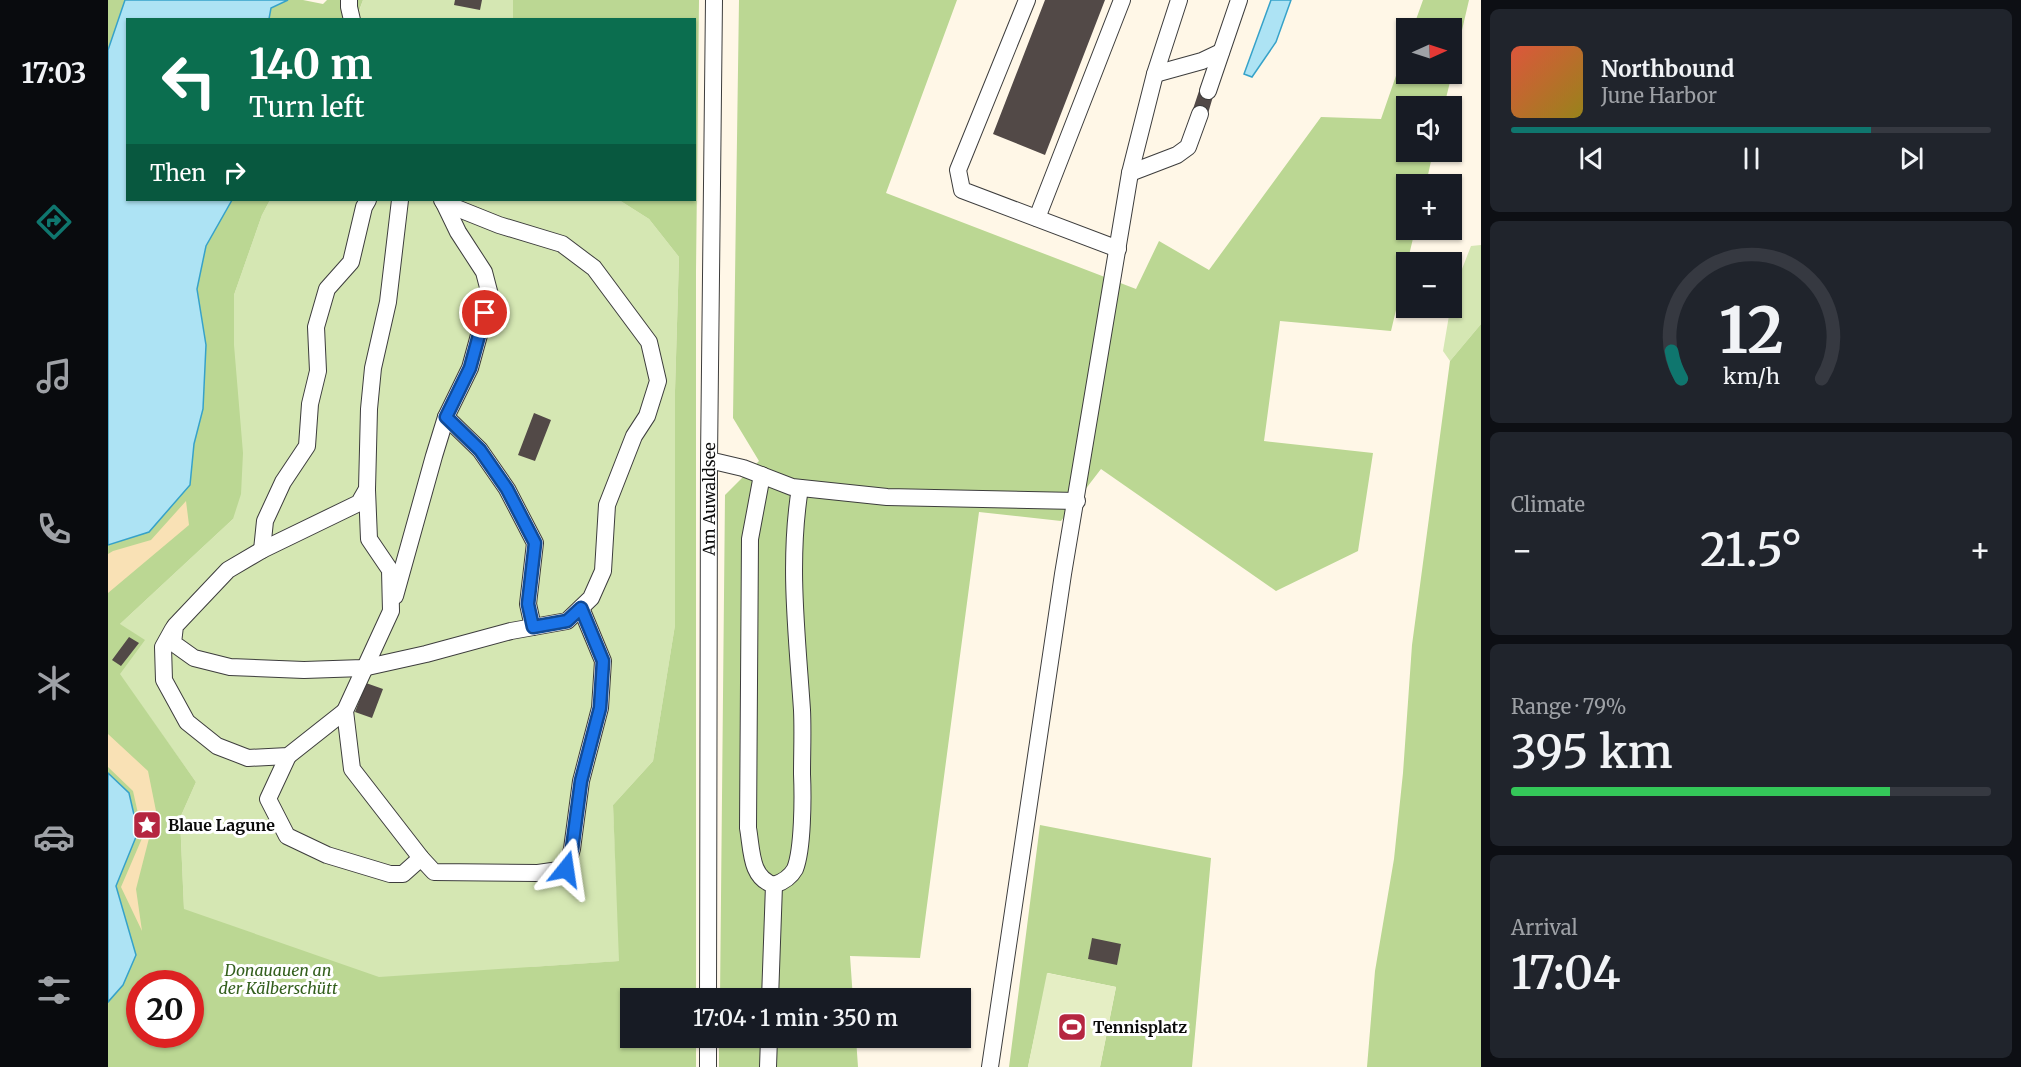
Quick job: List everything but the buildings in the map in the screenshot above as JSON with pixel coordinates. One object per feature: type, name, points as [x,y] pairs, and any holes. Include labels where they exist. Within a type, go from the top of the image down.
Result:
[{"type":"street","points":[[349,0],[352,18]]},
{"type":"street","name":"Am Auwaldsee","points":[[708,988],[709,460],[714,0]]},
{"type":"street","points":[[1027,0],[958,170],[962,190],[1118,249]]},
{"type":"street","points":[[1037,218],[1122,0]]},
{"type":"street","points":[[990,1067],[1061,586],[1130,173],[1155,74],[1179,0]]},
{"type":"street","points":[[1208,91],[1239,0]]},
{"type":"street","points":[[1155,74],[1202,62],[1221,52]]},
{"type":"street","points":[[1130,173],[1177,155],[1188,147],[1200,114]]},
{"type":"street","points":[[262,550],[265,521],[283,482],[307,447],[310,404],[318,371],[316,327],[327,289],[351,262],[367,201]]},
{"type":"street","points":[[391,611],[390,570],[369,539],[366,489],[373,368],[388,302],[400,201]]},
{"type":"street","points":[[175,626],[172,643],[194,658],[231,667],[304,670],[363,668],[567,621],[591,598],[603,571],[607,505],[634,436],[647,416],[658,381],[649,342],[594,268],[562,244],[499,225],[443,201]]},
{"type":"street","points":[[421,858],[403,874],[390,874],[327,855],[287,836],[268,799],[288,756],[345,711],[391,611],[446,417],[470,368],[490,295],[484,272],[458,232],[443,201]]},
{"type":"street","points":[[446,417],[480,450],[507,489],[535,543],[528,604],[533,627]]},
{"type":"street","points":[[709,460],[743,468],[800,488],[887,497],[1077,501]]},
{"type":"street","points":[[762,475],[750,540],[748,828],[756,872],[764,882],[774,885],[786,881],[794,870],[798,856],[803,798],[802,712],[794,624],[792,564],[800,488]]},
{"type":"street","points":[[288,756],[248,758],[217,746],[187,722],[164,680],[163,647],[175,626],[228,570],[262,550],[359,503],[366,489]]},
{"type":"street","points":[[345,711],[352,769],[434,872],[538,873],[566,869],[572,849],[581,781],[600,708],[603,661],[581,608]]},
{"type":"street","points":[[771,988],[774,885]]},
{"type":"street","points":[[708,1048],[708,1067]]},
{"type":"street","points":[[768,1067],[769,1048]]},
{"type":"green space","points":[[108,0],[125,0],[108,50]]},
{"type":"green space","points":[[288,0],[323,4],[327,0],[363,0],[356,18],[269,18],[271,8]]},
{"type":"green space","points":[[363,0],[513,0],[513,18],[357,18]]},
{"type":"green space","name":"Donauauen an der Kälberschütt","points":[[513,0],[699,0],[696,272],[696,988],[620,988],[620,1048],[696,1048],[696,1067],[108,1067],[108,1002],[123,985],[126,978],[126,1048],[204,1048],[204,970],[129,970],[135,955],[116,886],[138,832],[129,793],[108,773],[108,545],[149,532],[190,485],[194,444],[203,409],[206,345],[197,289],[206,246],[231,201],[269,201],[262,215],[234,295],[234,345],[243,453],[241,494],[233,519],[120,624],[145,640],[120,674],[196,782],[180,818],[184,909],[379,977],[619,961],[613,805],[653,761],[675,625],[675,391],[679,257],[649,219],[621,201],[696,201],[696,18],[513,18]]},
{"type":"green space","points":[[739,0],[957,0],[886,193],[1136,289],[1159,241],[1209,270],[1321,117],[1381,119],[1396,76],[1396,84],[1450,84],[1446,96],[1396,96],[1396,162],[1431,162],[1428,174],[1396,174],[1396,240],[1413,240],[1410,252],[1396,252],[1396,310],[1391,331],[1280,321],[1264,441],[1373,453],[1358,551],[1276,591],[1101,469],[1061,521],[979,512],[920,958],[850,956],[852,988],[720,988],[725,495],[759,461],[733,418]]},
{"type":"green space","points":[[1423,0],[1469,0],[1462,30],[1462,18],[1417,18]]},
{"type":"green space","name":"Donauauen an der Kälberschütt","points":[[269,201],[621,201],[649,219],[679,257],[675,391],[675,625],[653,761],[613,805],[620,961],[531,967],[620,1031],[620,1039],[108,1067],[108,1035],[126,1035],[126,1048],[204,1048],[204,970],[189,970],[180,818],[196,782],[119,674],[120,624],[233,519],[234,295],[262,215]]},
{"type":"green space","points":[[1481,245],[1481,324],[1450,361],[1443,351],[1449,318],[1462,318],[1462,269],[1471,246]]},
{"type":"green space","points":[[1481,324],[1481,1067],[1367,1067],[1375,971],[1394,859],[1412,645],[1450,361]]},
{"type":"green space","points":[[1040,825],[1211,858],[1192,1067],[1100,1067],[1116,987],[1048,973],[1028,1067],[1009,1067]]},
{"type":"green space","name":"Tennisplatz","points":[[1047,973],[1116,987],[1100,1067],[1028,1067]]},
{"type":"green space","points":[[719,1048],[857,1048],[858,1067],[719,1067]]},
{"type":"sand","points":[[186,501],[189,525],[108,593],[108,554],[151,540]]},
{"type":"sand","name":"Blaue Lagune","points":[[108,734],[148,771],[156,811],[136,889],[142,931],[121,887],[143,836],[133,791],[108,767]]},
{"type":"water","points":[[125,0],[288,0],[271,8],[269,18],[126,18],[126,201],[231,201],[206,246],[197,289],[206,345],[203,409],[194,444],[190,485],[149,532],[108,545],[108,50]]},
{"type":"water","points":[[1271,0],[1291,0],[1276,42],[1252,77],[1244,74]]},
{"type":"water","points":[[108,773],[129,793],[138,832],[116,886],[136,955],[130,970],[126,970],[123,985],[108,1002]]},
{"type":"place","name":"Blaue Lagune","points":[[147,825]]},
{"type":"place","name":"Tennisplatz","points":[[1072,1027]]},
{"type":"route","points":[[485,313],[470,368],[446,417],[480,450],[507,489],[535,543],[528,604],[533,627],[567,621],[581,608],[603,661],[600,708],[581,781],[572,849],[566,869]]}]
